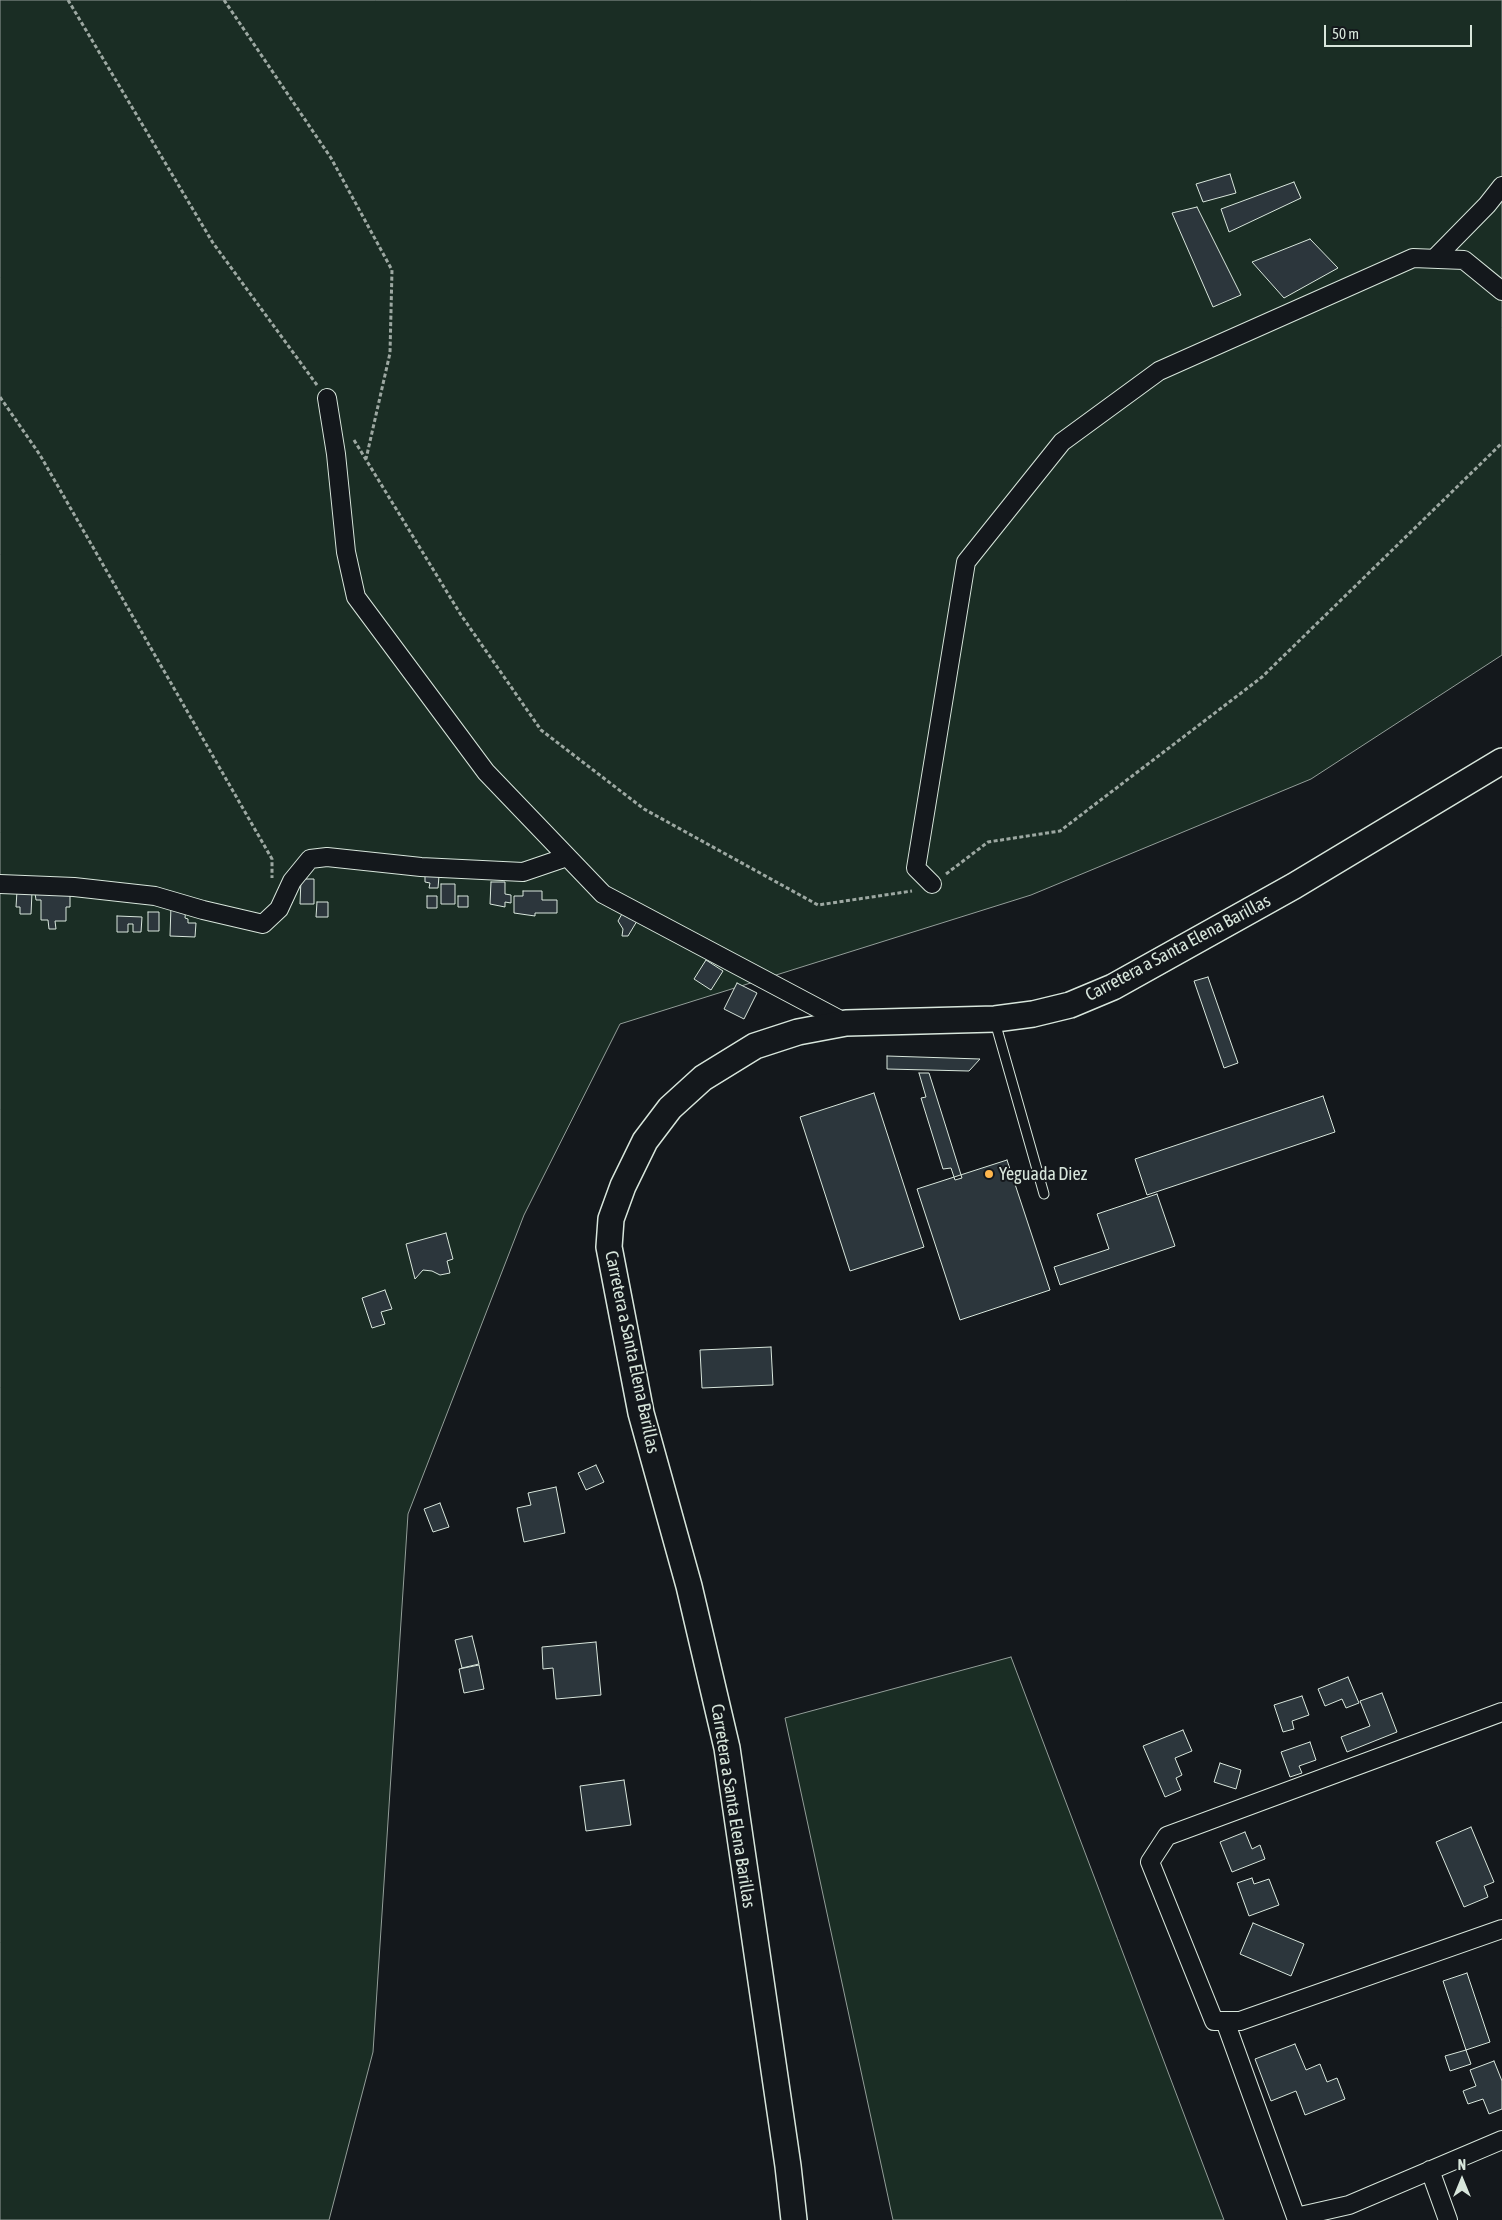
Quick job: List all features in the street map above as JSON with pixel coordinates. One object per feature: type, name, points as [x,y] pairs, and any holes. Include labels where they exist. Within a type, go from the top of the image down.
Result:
[{"type":"main road","name":"Carretera a Santa Elena Barillas","points":[[794,2220],[788,2166],[727,1748],[689,1586],[641,1413],[610,1247],[611,1220],[623,1186],[645,1141],[670,1108],[703,1078],[755,1046],[798,1032],[846,1023],[994,1019],[1034,1014],[1070,1005],[1113,987],[1294,886],[1502,761]]},
{"type":"street","points":[[1434,259],[1502,186]]},
{"type":"street","points":[[932,884],[916,868],[966,562],[1062,442],[1159,370],[1413,258],[1464,260],[1502,291]]},
{"type":"street","points":[[327,398],[336,454],[346,552],[356,597],[486,772],[603,894],[846,1023]]},
{"type":"street","points":[[0,884],[74,887],[154,896],[263,924],[279,909],[292,881],[310,859],[327,857],[421,867],[523,872],[567,857]]},
{"type":"street","points":[[1502,1712],[1168,1836],[1150,1862],[1214,2021],[1240,2021],[1502,1929]]},
{"type":"street","points":[[1225,2021],[1296,2217],[1349,2205],[1502,2140]]},
{"type":"street","points":[[1430,2170],[1448,2220]]},
{"type":"lane","points":[[994,1019],[1044,1194]]},
{"type":"path","points":[[68,0],[213,243],[327,398]]},
{"type":"path","points":[[224,0],[331,158],[392,270],[390,352],[365,459]]},
{"type":"path","points":[[0,397],[44,463],[272,859],[272,916]]},
{"type":"path","points":[[352,437],[461,615],[541,730],[644,809],[818,904],[925,889],[988,842],[1060,830],[1262,677],[1502,443]]},
{"type":"green space","points":[[0,0],[1502,0],[1502,655],[1311,779],[1031,895],[620,1024],[524,1215],[408,1514],[373,2052],[329,2220],[0,2220]]},
{"type":"green space","points":[[1011,1657],[1224,2220],[893,2220],[785,1718]]},
{"type":"building","points":[[1230,174],[1236,193],[1203,202],[1196,184]]},
{"type":"building","points":[[1294,182],[1301,198],[1229,232],[1221,209]]},
{"type":"building","points":[[1197,207],[1241,295],[1213,307],[1172,213]]},
{"type":"building","points":[[1310,239],[1338,268],[1284,298],[1252,262]]},
{"type":"building","points":[[425,875],[439,876],[438,888],[429,888],[430,883],[425,882]]},
{"type":"building","points":[[301,879],[314,879],[314,904],[300,904]]},
{"type":"building","points":[[491,882],[505,882],[505,894],[511,895],[511,903],[505,902],[505,907],[490,904]]},
{"type":"building","points":[[441,884],[455,884],[455,904],[441,904]]},
{"type":"building","points":[[17,891],[32,892],[31,914],[20,914],[20,907],[16,907]]},
{"type":"building","points":[[523,891],[542,891],[542,900],[557,900],[557,913],[535,913],[535,916],[514,913],[514,896],[523,896]]},
{"type":"building","points":[[70,892],[70,907],[66,907],[66,921],[55,921],[56,929],[49,929],[48,920],[41,920],[41,900],[36,900],[35,893]]},
{"type":"building","points":[[427,896],[437,896],[437,908],[427,908]]},
{"type":"building","points":[[458,896],[468,896],[468,907],[458,907]]},
{"type":"building","points":[[317,902],[328,902],[328,917],[316,917]]},
{"type":"building","points":[[171,906],[186,907],[185,918],[188,919],[188,923],[196,923],[195,937],[170,936]]},
{"type":"building","points":[[148,912],[159,912],[159,931],[148,931]]},
{"type":"building","points":[[623,912],[637,921],[628,936],[622,936],[623,929],[618,921]]},
{"type":"building","points":[[117,916],[142,917],[141,932],[133,932],[133,924],[128,924],[128,932],[117,932]]},
{"type":"building","points":[[706,960],[723,971],[711,990],[694,979]]},
{"type":"building","points":[[1208,977],[1238,1063],[1224,1068],[1194,981]]},
{"type":"building","points":[[737,983],[757,993],[744,1019],[724,1009]]},
{"type":"building","points":[[887,1056],[980,1059],[969,1071],[887,1069]]},
{"type":"building","points":[[919,1073],[929,1073],[962,1178],[955,1180],[951,1168],[943,1169],[921,1098],[926,1097]]},
{"type":"building","points":[[874,1093],[924,1247],[850,1271],[800,1117]]},
{"type":"building","points":[[1323,1096],[1335,1132],[1147,1195],[1135,1159]]},
{"type":"building","points":[[1007,1160],[1050,1290],[960,1320],[917,1189]]},
{"type":"building","points":[[1157,1194],[1175,1246],[1060,1285],[1054,1267],[1109,1249],[1097,1214]]},
{"type":"building","points":[[446,1233],[453,1259],[447,1261],[450,1273],[440,1275],[432,1271],[423,1270],[415,1279],[406,1244]]},
{"type":"building","points":[[385,1290],[392,1309],[381,1312],[385,1324],[372,1328],[362,1298]]},
{"type":"building","points":[[771,1347],[773,1385],[702,1388],[700,1350]]},
{"type":"building","points":[[596,1465],[604,1482],[586,1490],[578,1473]]},
{"type":"building","points":[[556,1487],[565,1533],[524,1542],[517,1508],[531,1505],[528,1493]]},
{"type":"building","points":[[440,1503],[449,1527],[433,1532],[424,1509]]},
{"type":"building","points":[[472,1636],[479,1664],[462,1668],[455,1640]]},
{"type":"building","points":[[596,1642],[601,1695],[556,1699],[553,1668],[543,1669],[542,1647]]},
{"type":"building","points":[[479,1665],[484,1689],[464,1693],[459,1669]]},
{"type":"building","points":[[1348,1677],[1359,1703],[1346,1708],[1342,1699],[1325,1706],[1318,1689]]},
{"type":"building","points":[[1382,1693],[1397,1732],[1347,1752],[1341,1737],[1370,1726],[1360,1701]]},
{"type":"building","points":[[1302,1696],[1309,1715],[1292,1721],[1294,1729],[1283,1732],[1274,1705]]},
{"type":"building","points":[[1183,1730],[1192,1751],[1175,1758],[1182,1775],[1176,1778],[1181,1790],[1165,1797],[1143,1746]]},
{"type":"building","points":[[1310,1742],[1316,1760],[1299,1766],[1302,1773],[1290,1777],[1281,1752]]},
{"type":"building","points":[[1220,1763],[1241,1770],[1236,1789],[1214,1782]]},
{"type":"building","points":[[624,1780],[631,1825],[586,1831],[580,1786]]},
{"type":"building","points":[[1471,1827],[1494,1882],[1484,1886],[1488,1897],[1464,1907],[1436,1842]]},
{"type":"building","points":[[1245,1832],[1252,1849],[1260,1845],[1265,1859],[1232,1872],[1220,1842]]},
{"type":"building","points":[[1252,1878],[1254,1884],[1269,1879],[1279,1905],[1249,1916],[1237,1883]]},
{"type":"building","points":[[1253,1923],[1304,1944],[1291,1976],[1240,1954]]},
{"type":"building","points":[[1467,1973],[1490,2042],[1466,2050],[1443,1981]]},
{"type":"building","points":[[1295,2044],[1306,2070],[1320,2064],[1327,2082],[1337,2078],[1345,2099],[1305,2115],[1296,2091],[1271,2101],[1255,2059]]},
{"type":"building","points":[[1466,2050],[1471,2064],[1450,2071],[1445,2056]]},
{"type":"building","points":[[1494,2061],[1502,2081],[1502,2109],[1489,2114],[1483,2099],[1468,2104],[1463,2091],[1476,2086],[1470,2070]]},
{"type":"place","name":"Yeguada Diez","points":[[989,1174]]}]
